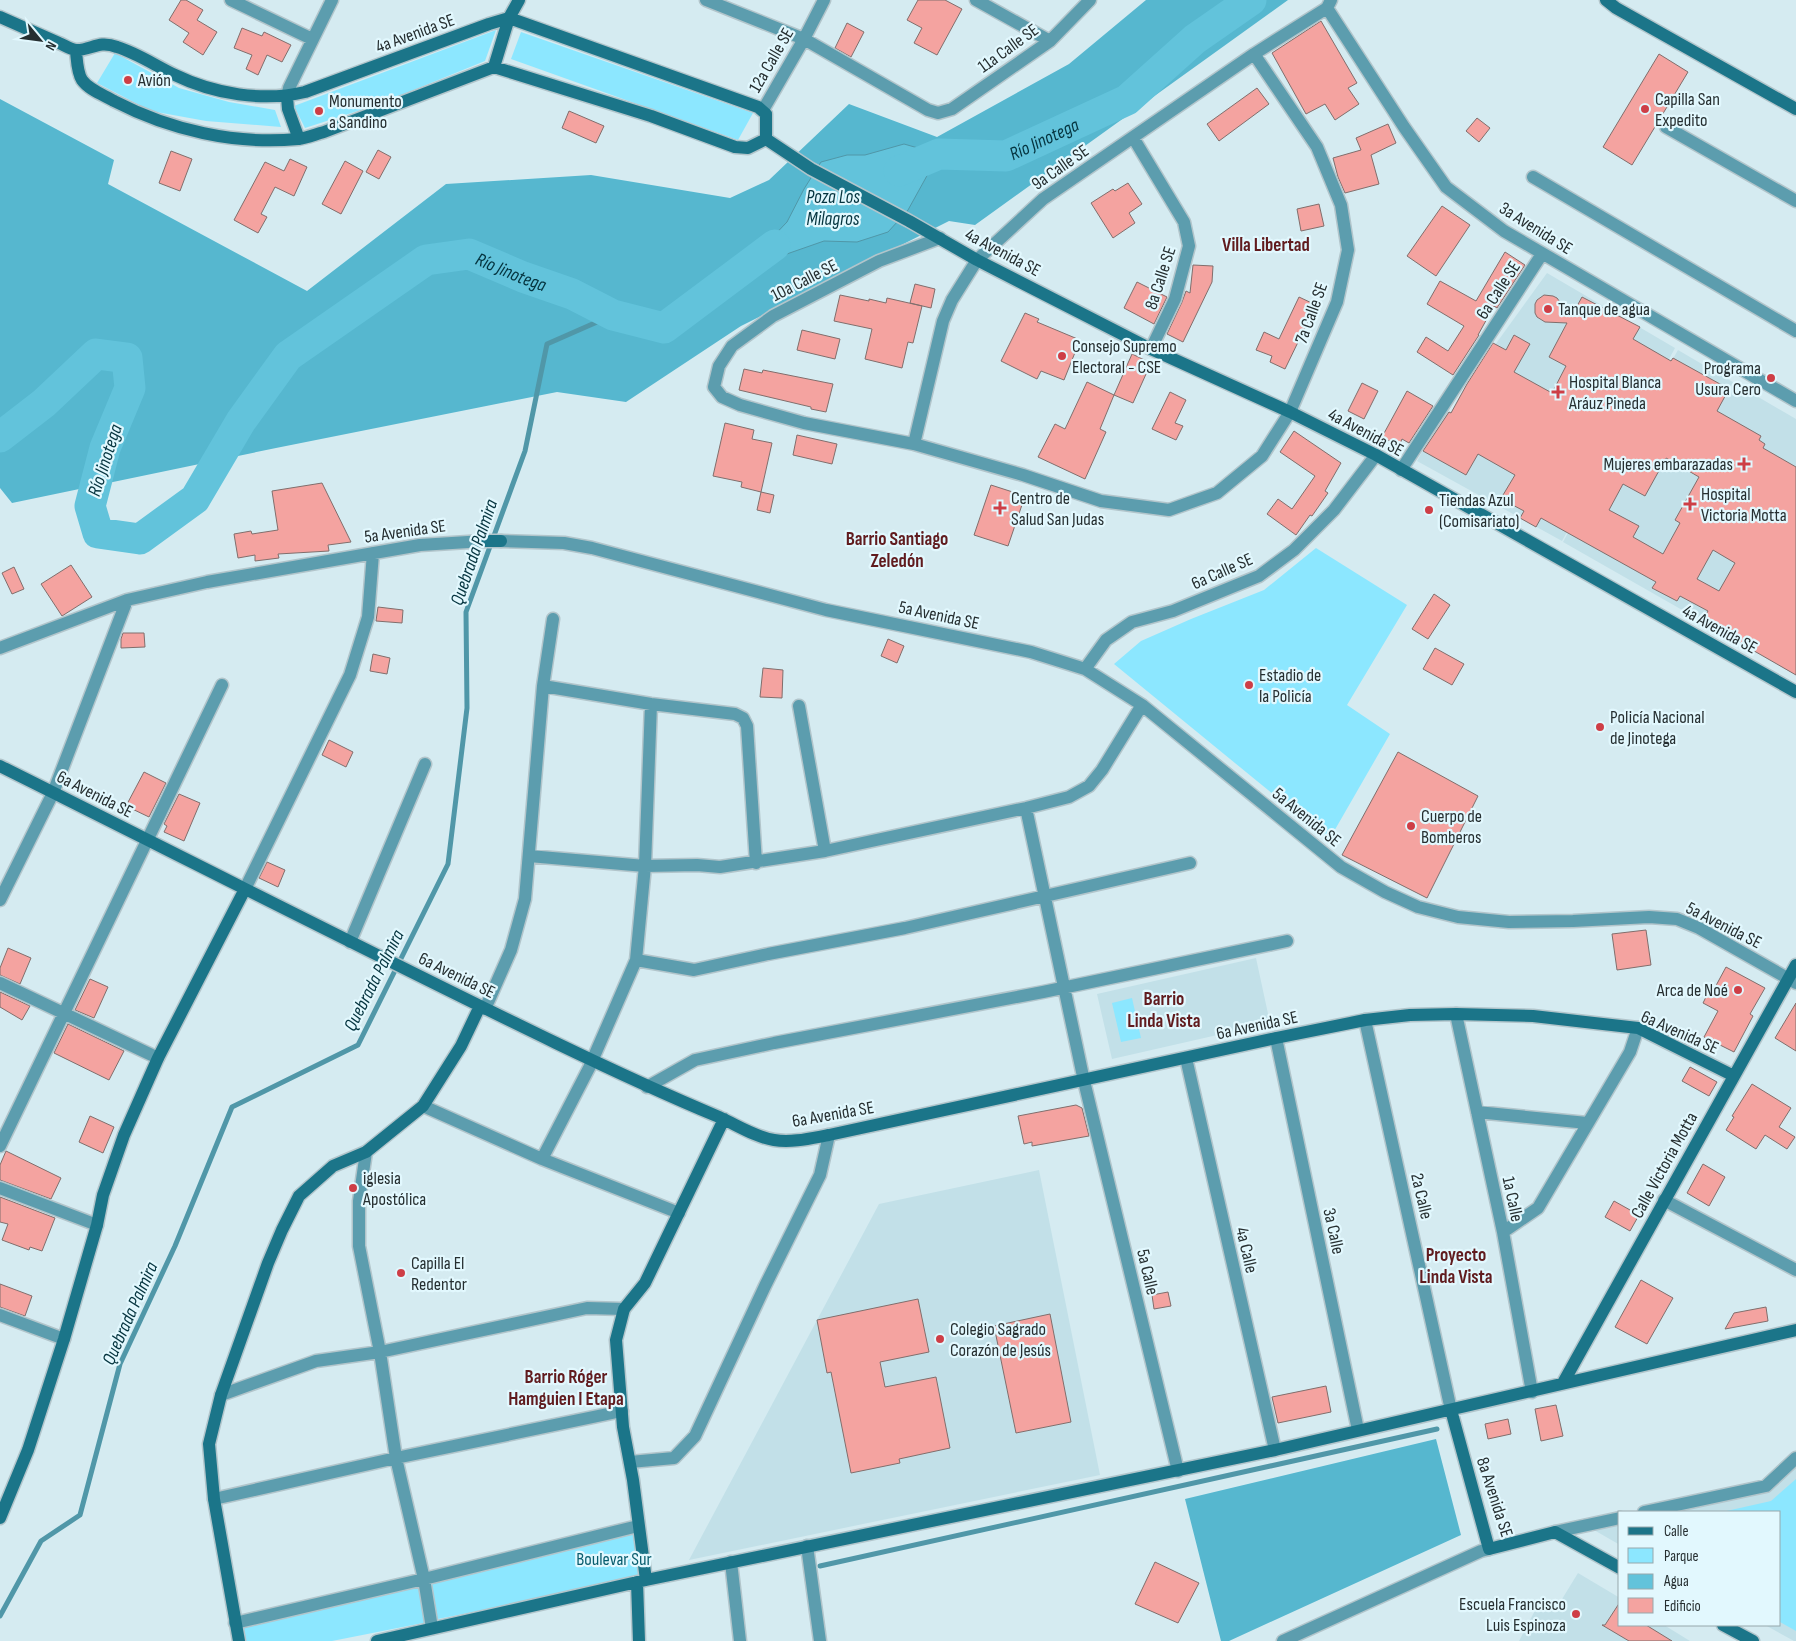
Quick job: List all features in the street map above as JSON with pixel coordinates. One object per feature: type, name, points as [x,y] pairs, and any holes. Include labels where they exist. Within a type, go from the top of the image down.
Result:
[{"type":"street","points":[[231,0],[312,39]]},
{"type":"street","points":[[299,139],[288,109],[287,97],[289,88],[332,0]]},
{"type":"street","points":[[494,67],[510,18],[519,0]]},
{"type":"street","points":[[706,0],[804,39]]},
{"type":"street","name":"12a Calle SE","points":[[763,110],[824,0]]},
{"type":"street","points":[[976,0],[1050,41]]},
{"type":"street","name":"11a Calle SE","points":[[804,39],[928,110],[938,113],[952,109],[1050,41],[1090,0]]},
{"type":"street","points":[[1606,0],[1616,8],[1796,109]]},
{"type":"street","name":"9a Calle SE","points":[[914,444],[943,321],[952,300],[977,260],[1043,200],[1329,4]]},
{"type":"street","name":"3a Avenida SE","points":[[1329,4],[1404,127],[1446,186],[1504,231],[1796,401]]},
{"type":"street","points":[[0,17],[76,51],[79,71],[83,81],[92,89],[138,114],[172,126],[208,134],[248,140],[299,139],[324,132],[494,67],[651,116],[735,147],[748,148],[766,139],[766,114],[763,110],[510,18]]},
{"type":"street","name":"4a Avenida SE","points":[[76,51],[100,44],[111,44],[202,86],[236,94],[287,97],[510,18]]},
{"type":"street","name":"7a Calle SE","points":[[914,444],[1024,475],[1101,501],[1169,510],[1217,493],[1262,456],[1290,412],[1337,302],[1348,250],[1341,206],[1317,147],[1254,54]]},
{"type":"street","points":[[1666,127],[1796,201]]},
{"type":"street","name":"8a Calle SE","points":[[1134,138],[1184,222],[1189,246],[1175,299],[1151,349]]},
{"type":"street","name":"4a Avenida SE","points":[[766,139],[811,169],[909,221],[977,260],[1151,349],[1290,412],[1376,455],[1796,692]]},
{"type":"street","points":[[1533,177],[1796,331]]},
{"type":"street","name":"10a Calle SE","points":[[914,444],[804,423],[740,405],[722,397],[714,387],[719,366],[732,346],[773,316],[879,261],[940,238]]},
{"type":"street","name":"6a Calle SE","points":[[1401,470],[1542,254]]},
{"type":"street","name":"6a Calle SE","points":[[1086,669],[1106,640],[1132,622],[1174,611],[1259,576],[1294,550],[1334,510],[1376,455]]},
{"type":"street","name":"5a Avenida SE","points":[[0,648],[127,600],[207,582],[420,545],[501,541],[564,543],[592,548],[826,610],[1031,652],[1086,669],[1142,705],[1342,867],[1385,892],[1418,907],[1458,917],[1509,922],[1649,917],[1677,919],[1699,928],[1792,981]]},
{"type":"street","points":[[0,1518],[28,1450],[64,1339],[97,1225],[103,1195],[124,1134],[158,1058],[350,676],[368,617],[373,553]]},
{"type":"street","points":[[0,900],[53,793],[127,600]]},
{"type":"street","points":[[239,1641],[214,1499],[209,1444],[221,1395],[268,1263],[299,1196],[332,1166],[366,1152],[423,1106],[461,1046],[511,950],[525,899],[543,686],[553,619]]},
{"type":"street","points":[[0,1146],[222,685]]},
{"type":"street","points":[[543,686],[651,704],[735,714],[743,718],[747,726],[756,863]]},
{"type":"street","points":[[542,1159],[592,1061],[636,960],[645,866],[651,704]]},
{"type":"street","points":[[529,856],[645,866],[697,865],[720,867],[825,852],[1026,808],[1069,797],[1088,786],[1102,770],[1142,705]]},
{"type":"street","points":[[799,706],[825,852]]},
{"type":"street","points":[[350,942],[425,764]]},
{"type":"street","name":"6a Avenida SE","points":[[0,766],[482,1008],[646,1087],[724,1119],[748,1132],[774,1140],[800,1140],[829,1135],[1276,1038],[1365,1020],[1410,1015],[1533,1016],[1638,1028],[1734,1076]]},
{"type":"street","name":"5a Calle","points":[[1026,808],[1084,1081],[1178,1471]]},
{"type":"street","points":[[636,960],[694,970],[905,928],[1190,862]]},
{"type":"street","points":[[646,1087],[695,1060],[774,1043],[1063,988],[1287,941]]},
{"type":"street","name":"Calle Victoria Motta","points":[[1563,1383],[1734,1076],[1792,981],[1796,965]]},
{"type":"street","points":[[0,983],[158,1058]]},
{"type":"street","name":"1a Calle","points":[[1456,1014],[1503,1232],[1532,1392]]},
{"type":"street","name":"2a Calle","points":[[1365,1020],[1451,1410]]},
{"type":"street","points":[[1503,1232],[1538,1208],[1630,1052],[1638,1028]]},
{"type":"street","name":"3a Calle","points":[[1276,1038],[1358,1430]]},
{"type":"street","name":"4a Calle","points":[[1186,1058],[1275,1450]]},
{"type":"street","points":[[423,1106],[542,1159],[679,1213]]},
{"type":"street","points":[[1477,1112],[1587,1123]]},
{"type":"street","points":[[639,1641],[641,1581],[638,1526],[630,1462],[623,1427],[616,1340],[624,1309],[645,1284],[724,1119]]},
{"type":"street","points":[[630,1462],[674,1458],[695,1436],[765,1286],[820,1175],[829,1135]]},
{"type":"street","points":[[366,1152],[359,1200],[359,1246],[380,1352],[396,1458],[424,1579],[432,1628]]},
{"type":"street","points":[[0,1188],[97,1225]]},
{"type":"street","points":[[1664,1200],[1796,1270]]},
{"type":"street","points":[[221,1395],[316,1361],[380,1352],[587,1308],[624,1309]]},
{"type":"street","points":[[0,1315],[64,1339]]},
{"type":"street","points":[[377,1641],[641,1581],[1275,1450],[1796,1330]]},
{"type":"street","name":"8a Avenida SE","points":[[1451,1410],[1489,1549],[1555,1532]]},
{"type":"street","points":[[214,1499],[396,1458],[622,1411]]},
{"type":"street","points":[[1649,1511],[1766,1486],[1796,1458]]},
{"type":"street","points":[[1555,1532],[1618,1518]]},
{"type":"street","points":[[235,1623],[638,1526]]},
{"type":"street","points":[[1555,1532],[1618,1567]]},
{"type":"street","points":[[807,1546],[820,1641]]},
{"type":"street","points":[[1283,1641],[1489,1549]]},
{"type":"street","points":[[731,1562],[740,1641]]},
{"type":"street","points":[[1725,1626],[1754,1641]]},
{"type":"shaded area","points":[[1146,0],[1288,0],[975,225],[949,221],[741,326],[626,402],[557,392],[12,503],[0,488],[0,99],[114,160],[108,184],[307,291],[446,184],[591,175],[730,198],[769,180],[849,104],[937,137],[1069,64]]},
{"type":"shaded area","points":[[1547,273],[1675,348],[1634,424],[1694,474],[1647,449],[1694,475],[1716,436],[1655,390],[1678,350],[1796,419],[1796,675],[1563,542],[1608,459],[1562,541],[1417,461],[1445,410],[1451,413],[1474,374]]},
{"type":"shaded area","points":[[1256,958],[1270,1023],[1112,1059],[1097,994]]},
{"type":"shaded area","name":"Colegio Sagrado Corazón de Jesús","points":[[1039,1170],[1100,1475],[689,1560],[879,1204]]},
{"type":"shaded area","points":[[1436,1439],[1461,1535],[1229,1641],[1221,1641],[1185,1499]]},
{"type":"shaded area","points":[[1796,1465],[1796,1641],[1767,1626],[1781,1626],[1781,1511],[1680,1511],[1766,1492]]},
{"type":"shaded area","points":[[1618,1525],[1618,1544],[1594,1530]]},
{"type":"shaded area","name":"Escuela Francisco Luis Espinoza","points":[[1578,1573],[1618,1597],[1618,1626],[1666,1626],[1690,1641],[1519,1641],[1540,1601],[1559,1604]]},
{"type":"green space","points":[[496,30],[485,61],[379,104],[305,128],[294,106]]},
{"type":"green space","points":[[521,32],[753,113],[738,140],[511,59]]},
{"type":"green space","points":[[115,53],[179,88],[229,102],[275,110],[281,127],[206,121],[151,111],[97,83]]},
{"type":"green space","name":"Estadio de la Policía","points":[[1316,548],[1407,605],[1347,705],[1390,734],[1329,840],[1114,664],[1141,641],[1264,590]]},
{"type":"green space","points":[[1132,998],[1141,1038],[1121,1042],[1112,1003]]},
{"type":"green space","points":[[1796,1479],[1796,1631],[1781,1623],[1781,1511],[1726,1511],[1771,1501]]},
{"type":"green space","name":"Boulevar Sur","points":[[636,1529],[643,1578],[433,1620],[425,1575]]},
{"type":"green space","points":[[420,1577],[428,1622],[332,1641],[241,1641],[236,1617]]},
{"type":"water","name":"Poza Los Milagros","points":[[904,144],[939,154],[908,210],[888,232],[857,242],[824,241],[741,270],[787,222],[821,162],[847,155],[865,155]]},
{"type":"building","points":[[181,0],[186,0],[203,10],[197,20],[217,32],[203,55],[183,42],[189,33],[169,20]]},
{"type":"building","points":[[918,0],[945,0],[962,9],[937,55],[914,43],[922,28],[907,20]]},
{"type":"building","points":[[1321,21],[1357,83],[1348,88],[1359,104],[1335,120],[1325,104],[1306,114],[1272,53]]},
{"type":"building","points":[[847,23],[864,32],[851,57],[835,48]]},
{"type":"building","points":[[242,28],[262,36],[264,32],[291,45],[282,62],[267,55],[258,75],[246,69],[252,55],[234,48]]},
{"type":"building","name":"Capilla San Expedito","points":[[1659,54],[1688,72],[1632,165],[1603,147]]},
{"type":"building","points":[[1257,88],[1269,104],[1219,141],[1207,124]]},
{"type":"building","points":[[569,111],[604,126],[596,143],[562,128]]},
{"type":"building","points":[[1477,118],[1490,128],[1479,142],[1466,131]]},
{"type":"building","points":[[1388,124],[1396,143],[1371,155],[1379,184],[1345,193],[1333,158],[1361,150],[1356,138]]},
{"type":"building","points":[[378,150],[391,157],[379,179],[366,172]]},
{"type":"building","points":[[171,151],[192,159],[180,191],[159,183]]},
{"type":"building","points":[[290,159],[307,167],[294,196],[275,187],[261,214],[267,217],[258,233],[234,220],[265,162],[284,171]]},
{"type":"building","points":[[345,161],[363,171],[341,214],[322,204]]},
{"type":"building","points":[[1128,183],[1142,204],[1129,213],[1135,223],[1113,238],[1091,203],[1113,189],[1115,191]]},
{"type":"building","points":[[1319,204],[1324,226],[1301,231],[1297,209]]},
{"type":"building","points":[[1442,206],[1470,225],[1436,276],[1407,256]]},
{"type":"building","points":[[1505,252],[1525,265],[1497,308],[1494,306],[1479,335],[1453,375],[1417,352],[1426,337],[1448,351],[1464,326],[1427,304],[1440,281],[1476,301]]},
{"type":"building","points":[[1193,265],[1213,266],[1212,282],[1183,342],[1167,334],[1186,291],[1190,293]]},
{"type":"building","points":[[1137,282],[1167,297],[1154,324],[1124,308]]},
{"type":"building","points":[[915,284],[935,289],[931,308],[910,303]]},
{"type":"building","points":[[840,295],[886,303],[887,298],[922,306],[913,343],[908,342],[902,368],[865,359],[872,329],[834,321]]},
{"type":"building","points":[[1544,295],[1557,298],[1571,317],[1582,297],[1640,327],[1633,339],[1671,361],[1673,358],[1729,389],[1717,411],[1761,436],[1759,440],[1765,444],[1763,448],[1796,467],[1796,675],[1702,621],[1708,611],[1680,596],[1677,601],[1652,588],[1656,582],[1541,518],[1536,527],[1520,518],[1524,511],[1509,503],[1511,500],[1503,495],[1515,475],[1478,454],[1466,475],[1423,451],[1449,412],[1451,413],[1493,343],[1506,350],[1514,335],[1530,344],[1514,372],[1552,393],[1566,366],[1549,357],[1567,323],[1545,322],[1537,317],[1535,304]],"holes":[[[1666,458],[1699,477],[1675,520],[1680,523],[1663,554],[1633,537],[1639,526],[1609,510],[1623,484],[1645,496]],[[1713,550],[1735,563],[1719,591],[1697,579]]]},
{"type":"building","points":[[1299,297],[1316,305],[1285,369],[1270,362],[1272,356],[1256,350],[1264,332],[1279,339]]},
{"type":"building","points":[[1025,313],[1039,319],[1037,322],[1080,340],[1064,380],[1041,371],[1037,379],[1001,361]]},
{"type":"building","points":[[802,330],[840,339],[835,359],[797,350]]},
{"type":"building","points":[[1132,354],[1151,363],[1133,403],[1114,395]]},
{"type":"building","points":[[744,369],[762,373],[763,370],[833,384],[826,412],[739,390]]},
{"type":"building","points":[[1087,382],[1114,395],[1100,429],[1106,432],[1085,479],[1038,457],[1055,424],[1065,429]]},
{"type":"building","points":[[1362,383],[1378,391],[1364,419],[1348,411]]},
{"type":"building","points":[[1407,391],[1433,406],[1409,443],[1402,439],[1399,446],[1382,437]]},
{"type":"building","points":[[1170,392],[1186,400],[1175,423],[1183,426],[1176,440],[1152,429]]},
{"type":"building","points":[[725,423],[754,430],[752,439],[772,443],[761,492],[741,487],[742,482],[713,476]]},
{"type":"building","points":[[1294,431],[1341,463],[1325,491],[1328,493],[1296,535],[1267,514],[1278,499],[1292,509],[1315,476],[1280,452]]},
{"type":"building","points":[[797,435],[837,444],[832,464],[793,455]]},
{"type":"building","points":[[322,483],[351,542],[328,545],[329,551],[278,554],[279,558],[255,561],[255,555],[238,558],[234,534],[251,531],[252,534],[278,530],[272,491]]},
{"type":"building","points":[[991,485],[1025,496],[1008,546],[974,535]]},
{"type":"building","points":[[761,492],[774,495],[770,513],[757,510]]},
{"type":"building","points":[[71,565],[92,597],[62,616],[41,584]]},
{"type":"building","points":[[14,567],[24,589],[12,594],[2,573]]},
{"type":"building","points":[[1434,594],[1450,605],[1428,639],[1412,629]]},
{"type":"building","points":[[378,607],[403,610],[402,623],[376,621]]},
{"type":"building","points":[[123,633],[144,633],[145,647],[121,648]]},
{"type":"building","points":[[888,639],[904,646],[897,663],[881,656]]},
{"type":"building","points":[[1435,648],[1464,664],[1452,685],[1423,669]]},
{"type":"building","points":[[373,654],[390,658],[387,674],[370,671]]},
{"type":"building","points":[[763,668],[783,670],[782,698],[760,697]]},
{"type":"building","points":[[329,740],[353,752],[346,767],[322,755]]},
{"type":"building","name":"Cuerpo de Bomberos","points":[[1398,752],[1478,796],[1427,898],[1342,855]]},
{"type":"building","points":[[144,772],[166,783],[149,817],[126,806]]},
{"type":"building","points":[[179,794],[200,803],[184,841],[164,832],[167,826],[164,824]]},
{"type":"building","points":[[267,862],[285,870],[278,887],[259,878]]},
{"type":"building","points":[[1646,930],[1651,965],[1617,970],[1612,934]]},
{"type":"building","points":[[8,948],[31,958],[20,984],[0,975],[0,968]]},
{"type":"building","points":[[1726,967],[1765,988],[1750,1014],[1753,1016],[1734,1052],[1704,1037],[1718,1011],[1703,1003],[1709,991],[1712,993]]},
{"type":"building","points":[[90,979],[108,987],[94,1018],[75,1010]]},
{"type":"building","points":[[0,992],[30,1006],[22,1020],[0,1007]]},
{"type":"building","points":[[1796,1003],[1796,1051],[1775,1038]]},
{"type":"building","points":[[68,1024],[124,1051],[109,1080],[54,1053]]},
{"type":"building","points":[[1690,1067],[1717,1082],[1709,1096],[1682,1081]]},
{"type":"building","points":[[1752,1084],[1791,1108],[1779,1127],[1795,1137],[1787,1149],[1765,1135],[1756,1149],[1726,1130],[1734,1117],[1732,1116]]},
{"type":"building","points":[[1076,1105],[1082,1108],[1089,1136],[1032,1146],[1032,1142],[1024,1144],[1018,1116]]},
{"type":"building","points":[[90,1116],[114,1127],[103,1153],[79,1142]]},
{"type":"building","points":[[6,1151],[61,1178],[51,1199],[0,1180],[0,1165]]},
{"type":"building","points":[[1703,1164],[1725,1177],[1709,1206],[1687,1193]]},
{"type":"building","points":[[0,1197],[55,1218],[42,1251],[30,1247],[29,1250],[2,1240],[8,1224],[0,1222]]},
{"type":"building","points":[[1614,1201],[1639,1215],[1630,1231],[1605,1217]]},
{"type":"building","points":[[1641,1280],[1673,1298],[1647,1344],[1615,1327]]},
{"type":"building","points":[[0,1284],[32,1296],[25,1316],[0,1307]]},
{"type":"building","points":[[1168,1292],[1171,1306],[1154,1309],[1152,1295]]},
{"type":"building","points":[[918,1299],[929,1352],[880,1362],[885,1387],[936,1377],[950,1448],[899,1459],[900,1463],[851,1473],[831,1372],[827,1373],[817,1320]]},
{"type":"building","points":[[1766,1307],[1768,1321],[1725,1329],[1734,1313]]},
{"type":"building","name":"Colegio Sagrado Corazón de Jesús","points":[[1050,1314],[1071,1422],[1016,1433],[994,1326]]},
{"type":"building","points":[[1326,1386],[1331,1412],[1278,1423],[1272,1397]]},
{"type":"building","points":[[1556,1405],[1563,1436],[1541,1441],[1535,1409]]},
{"type":"building","points":[[1508,1419],[1511,1434],[1488,1439],[1485,1424]]},
{"type":"building","points":[[1155,1562],[1199,1583],[1178,1623],[1135,1604]]},
{"type":"building","points":[[1618,1605],[1618,1626],[1648,1626],[1672,1641],[1629,1641],[1602,1625],[1605,1625]]},
{"type":"waterway","name":"Río Jinotega","points":[[899,171],[939,154],[1006,156],[1127,100],[1195,39],[1251,0]]},
{"type":"waterway","name":"Río Jinotega","points":[[0,437],[44,403],[96,354],[127,358],[130,388],[105,448],[90,506],[98,533],[140,539],[195,499],[241,421],[288,356],[426,260],[469,254],[523,277],[572,294],[613,315],[664,328],[775,245]]},
{"type":"waterway","name":"Quebrada Palmira","points":[[0,1616],[41,1541],[80,1515],[120,1364],[175,1246],[232,1107],[358,1045],[448,864],[467,708],[466,612],[525,451],[547,344],[613,315]]},
{"type":"waterway","points":[[820,1566],[1437,1429]]},
{"type":"place","name":"Avión","points":[[128,80]]},
{"type":"place","name":"Capilla San Expedito","points":[[1645,109]]},
{"type":"place","name":"Monumento a Sandino","points":[[319,111]]},
{"type":"place","name":"Tanque de agua","points":[[1548,309]]},
{"type":"place","name":"Consejo Supremo Electoral - CSE","points":[[1062,356]]},
{"type":"place","name":"Programa Usura Cero","points":[[1771,378]]},
{"type":"place","name":"Hospital Blanca Aráuz Pineda","points":[[1558,392]]},
{"type":"place","name":"Mujeres embarazadas","points":[[1744,464]]},
{"type":"place","name":"Hospital Victoria Motta","points":[[1690,504]]},
{"type":"place","name":"Centro de Salud San Judas","points":[[1000,508]]},
{"type":"place","name":"Tiendas Azul (Comisariato)","points":[[1429,510]]},
{"type":"place","name":"Estadio de la Policía","points":[[1249,685]]},
{"type":"place","name":"Policía Nacional de Jinotega","points":[[1600,727]]},
{"type":"place","name":"Cuerpo de Bomberos","points":[[1411,826]]},
{"type":"place","name":"Arca de Noé","points":[[1738,990]]},
{"type":"place","name":"iglesia Apostólica","points":[[353,1188]]},
{"type":"place","name":"Capilla El Redentor","points":[[401,1273]]},
{"type":"place","name":"Colegio Sagrado Corazón de Jesús","points":[[940,1339]]},
{"type":"place","name":"Escuela Francisco Luis Espinoza","points":[[1576,1614]]},
{"type":"district","name":"Villa Libertad","points":[[1266,244]]},
{"type":"district","name":"Barrio Santiago Zeledón","points":[[897,549]]},
{"type":"district","name":"Barrio Linda Vista","points":[[1164,1009]]},
{"type":"district","name":"Proyecto Linda Vista","points":[[1456,1265]]},
{"type":"district","name":"Barrio Róger Hamguien I Etapa","points":[[566,1387]]}]
